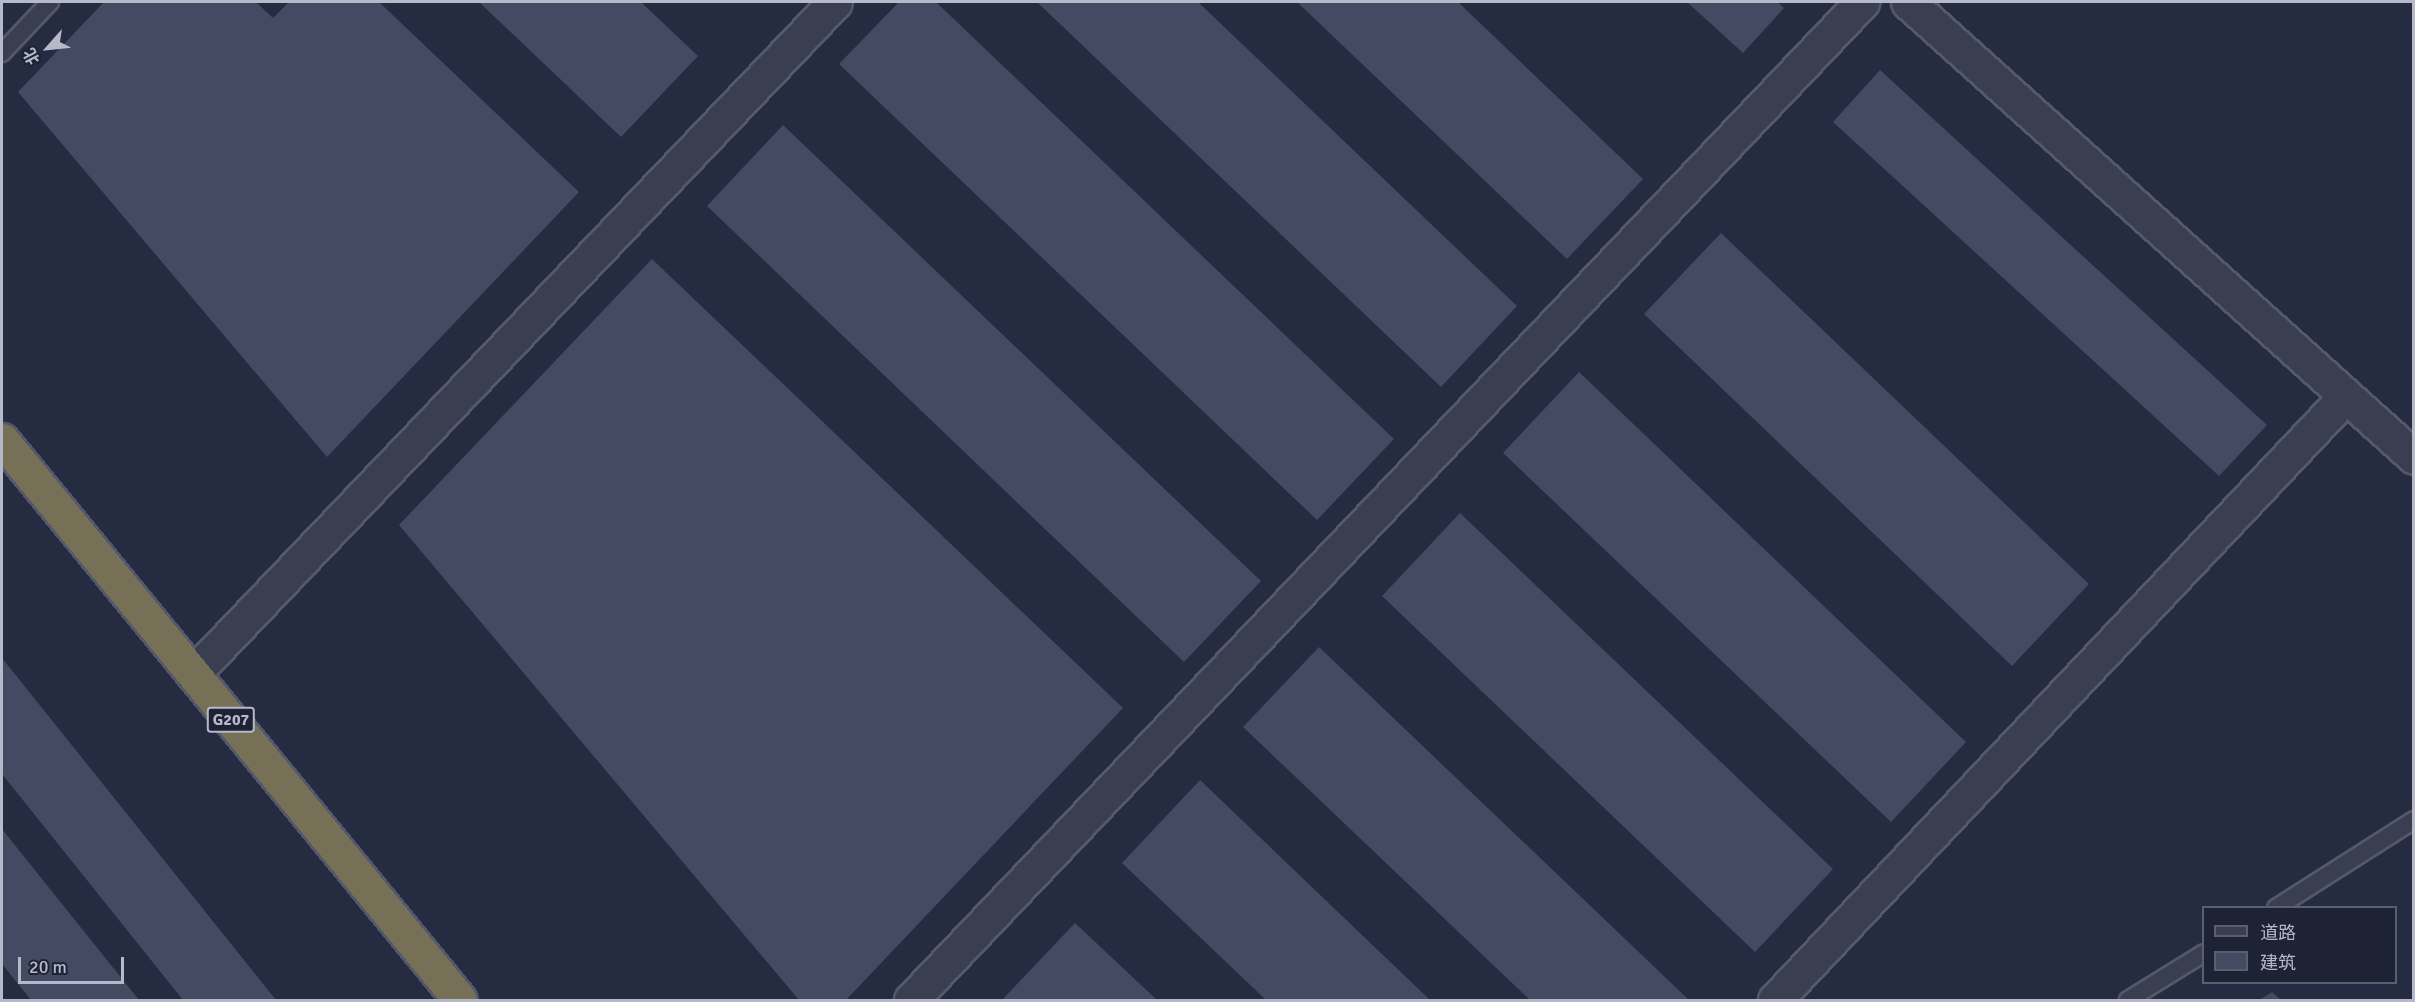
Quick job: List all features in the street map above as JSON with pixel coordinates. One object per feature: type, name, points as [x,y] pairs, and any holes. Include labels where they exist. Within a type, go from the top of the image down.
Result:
[{"type":"highway","name":"G207","points":[[2,440],[460,1000]]},
{"type":"street","points":[[193,674],[835,2]]},
{"type":"street","points":[[911,1000],[1862,2]]},
{"type":"street","points":[[1908,2],[2414,457]]},
{"type":"street","points":[[1775,1000],[2346,396]]},
{"type":"lane","points":[[2,53],[50,2]]},
{"type":"lane","points":[[2279,906],[2414,820]]},
{"type":"lane","points":[[2128,1000],[2202,954]]},
{"type":"building","points":[[104,2],[256,2],[273,18],[289,2],[379,2],[579,192],[327,457],[18,92]]},
{"type":"building","points":[[479,2],[641,2],[698,56],[621,137]]},
{"type":"building","points":[[899,2],[936,2],[1394,439],[1317,520],[839,64]]},
{"type":"building","points":[[1037,2],[1198,2],[1517,306],[1441,387]]},
{"type":"building","points":[[1297,2],[1458,2],[1643,179],[1567,259]]},
{"type":"building","points":[[1687,2],[1777,2],[1784,8],[1743,53]]},
{"type":"building","points":[[1880,70],[2267,425],[2219,476],[1833,122]]},
{"type":"building","points":[[783,125],[1261,581],[1184,662],[707,206]]},
{"type":"building","points":[[1721,233],[2089,584],[2012,666],[1644,314]]},
{"type":"building","points":[[652,259],[1123,708],[846,1000],[799,1000],[399,525]]},
{"type":"building","points":[[1579,372],[1966,742],[1891,822],[1503,453]]},
{"type":"building","points":[[1460,513],[1833,869],[1755,952],[1382,596]]},
{"type":"building","points":[[1319,647],[1689,1000],[1530,1000],[1243,727]]},
{"type":"building","points":[[2,658],[276,1000],[183,1000],[2,774]]},
{"type":"building","points":[[1200,780],[1430,1000],[1266,1000],[1122,863]]},
{"type":"building","points":[[2,829],[139,1000],[31,1000],[2,964]]},
{"type":"building","points":[[1075,923],[1157,1000],[1002,1000]]},
{"type":"building","points":[[2272,992],[2281,1000],[2259,1000]]}]
